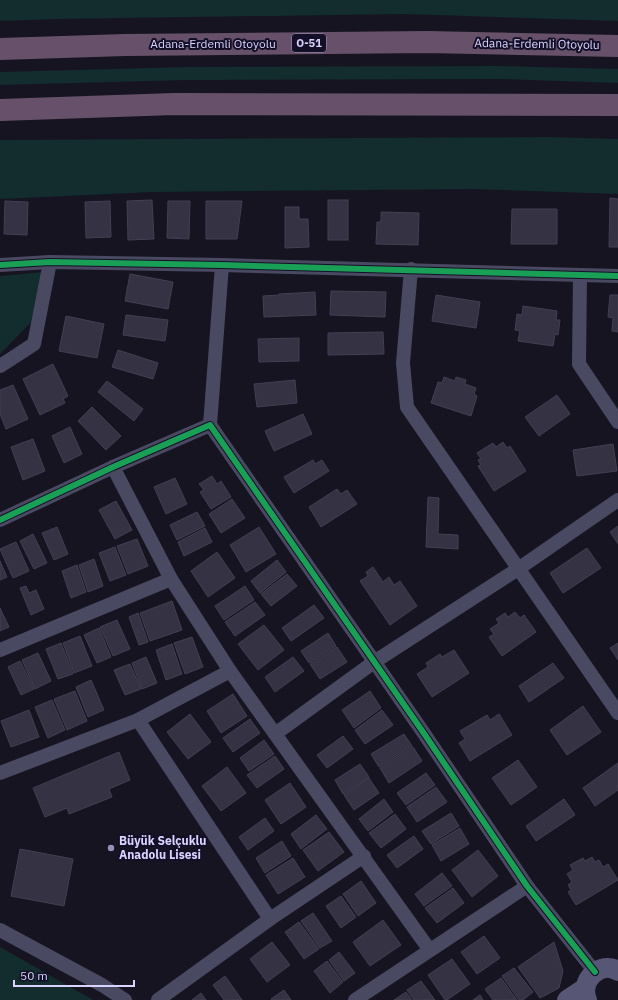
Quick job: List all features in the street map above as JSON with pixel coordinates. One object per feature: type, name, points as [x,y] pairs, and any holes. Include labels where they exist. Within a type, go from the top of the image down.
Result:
[{"type":"highway","name":"Adana-Erdemli Otoyolu","points":[[0,49],[125,44],[419,42],[618,46]]},
{"type":"highway","points":[[0,110],[174,104],[618,105]]},
{"type":"main road","points":[[567,1000],[589,987],[604,968],[617,969]]},
{"type":"street","points":[[0,366],[34,344],[50,262]]},
{"type":"street","points":[[0,265],[50,262],[222,265],[411,269],[618,276]]},
{"type":"street","points":[[222,265],[210,425],[527,886],[589,987]]},
{"type":"street","points":[[411,269],[402,363],[407,407],[618,713]]},
{"type":"street","points":[[580,274],[579,364],[617,419]]},
{"type":"street","points":[[0,520],[113,467],[210,425]]},
{"type":"street","points":[[113,467],[171,579],[230,671],[364,856],[429,949]]},
{"type":"street","points":[[276,734],[374,662],[518,569],[618,500]]},
{"type":"street","points":[[0,650],[171,579]]},
{"type":"street","points":[[0,773],[138,720],[230,671]]},
{"type":"street","points":[[138,720],[270,919]]},
{"type":"street","points":[[158,1000],[270,919],[364,856]]},
{"type":"street","points":[[354,1000],[429,949],[527,886]]},
{"type":"street","points":[[0,930],[102,985],[125,1000]]},
{"type":"green space","points":[[0,0],[618,0],[618,21],[404,14],[0,21]]},
{"type":"green space","points":[[498,66],[618,69],[618,83],[499,79],[187,80],[0,85],[0,72],[188,67]]},
{"type":"green space","points":[[548,137],[618,139],[618,194],[474,189],[153,192],[0,199],[0,140]]},
{"type":"green space","points":[[43,272],[31,322],[0,354],[0,276]]},
{"type":"green space","points":[[0,947],[93,1000],[0,1000]]},
{"type":"building","points":[[610,198],[618,199],[618,247],[609,247]]},
{"type":"building","points":[[152,200],[154,239],[128,240],[127,201]]},
{"type":"building","points":[[328,200],[348,200],[348,240],[328,240]]},
{"type":"building","points":[[5,201],[28,202],[27,235],[4,234]]},
{"type":"building","points":[[110,201],[111,237],[86,238],[85,202]]},
{"type":"building","points":[[168,201],[190,201],[189,239],[167,238]]},
{"type":"building","points":[[206,201],[242,201],[237,239],[206,239]]},
{"type":"building","points":[[285,207],[299,207],[299,219],[308,219],[309,247],[285,248]]},
{"type":"building","points":[[512,209],[557,209],[557,244],[511,244]]},
{"type":"building","points":[[381,212],[419,213],[418,245],[376,244],[377,222],[381,222]]},
{"type":"building","points":[[130,274],[173,282],[168,309],[125,301]]},
{"type":"building","points":[[331,291],[386,292],[385,317],[330,315]]},
{"type":"building","points":[[315,292],[316,315],[264,317],[263,296]]},
{"type":"building","points":[[436,295],[480,302],[476,328],[432,321]]},
{"type":"building","points":[[610,295],[618,295],[618,332],[612,331],[613,318],[608,317]]},
{"type":"building","points":[[523,306],[557,311],[556,320],[560,320],[558,335],[555,334],[553,346],[518,341],[520,331],[515,330],[517,314],[522,315]]},
{"type":"building","points":[[126,315],[168,320],[165,341],[123,335]]},
{"type":"building","points":[[66,316],[104,324],[97,358],[59,351]]},
{"type":"building","points":[[383,332],[384,354],[328,355],[328,333]]},
{"type":"building","points":[[299,338],[299,361],[259,362],[258,339]]},
{"type":"building","points":[[118,350],[158,363],[153,379],[112,367]]},
{"type":"building","points":[[53,364],[68,396],[63,399],[65,403],[40,415],[23,379]]},
{"type":"building","points":[[444,377],[455,381],[456,377],[466,380],[465,384],[476,388],[474,394],[477,396],[471,416],[431,403],[438,382],[442,383]]},
{"type":"building","points":[[295,380],[297,403],[257,407],[254,384]]},
{"type":"building","points":[[107,381],[143,409],[134,421],[98,392]]},
{"type":"building","points":[[13,385],[28,419],[6,429],[0,414],[0,390]]},
{"type":"building","points":[[557,395],[570,414],[539,436],[525,417]]},
{"type":"building","points":[[92,407],[121,436],[106,450],[78,421]]},
{"type":"building","points":[[303,414],[312,434],[274,451],[265,431]]},
{"type":"building","points":[[70,427],[82,454],[64,463],[52,436]]},
{"type":"building","points":[[33,439],[45,471],[23,480],[11,447]]},
{"type":"building","points":[[503,442],[507,448],[510,446],[526,471],[494,491],[478,466],[481,465],[478,460],[481,459],[477,453],[493,443],[496,447]]},
{"type":"building","points":[[613,444],[617,471],[577,476],[573,450]]},
{"type":"building","points":[[313,460],[315,464],[322,460],[329,471],[294,493],[284,477]]},
{"type":"building","points":[[212,476],[217,484],[221,481],[231,497],[211,509],[200,492],[204,490],[199,484]]},
{"type":"building","points":[[175,478],[187,504],[166,514],[154,487]]},
{"type":"building","points":[[337,489],[341,494],[347,490],[357,504],[321,527],[309,507]]},
{"type":"building","points":[[428,497],[439,498],[438,534],[458,535],[458,549],[426,547]]},
{"type":"building","points":[[232,499],[245,518],[221,533],[209,514]]},
{"type":"building","points":[[116,501],[132,530],[115,539],[99,510]]},
{"type":"building","points":[[197,512],[205,526],[177,540],[170,525]]},
{"type":"building","points":[[618,526],[618,544],[610,532]]},
{"type":"building","points":[[57,527],[68,554],[54,560],[42,533]]},
{"type":"building","points":[[259,527],[276,554],[246,572],[230,545]]},
{"type":"building","points":[[205,528],[212,542],[184,556],[178,542]]},
{"type":"building","points":[[33,534],[47,563],[34,569],[20,541]]},
{"type":"building","points":[[137,539],[148,566],[128,574],[117,546]]},
{"type":"building","points":[[16,542],[29,571],[13,578],[0,549]]},
{"type":"building","points":[[115,547],[126,575],[110,581],[99,553]]},
{"type":"building","points":[[587,548],[601,568],[563,593],[550,573]]},
{"type":"building","points":[[217,552],[235,578],[208,597],[191,571]]},
{"type":"building","points":[[94,559],[103,586],[88,592],[79,565]]},
{"type":"building","points":[[277,560],[286,572],[260,593],[251,581]]},
{"type":"building","points":[[0,561],[7,577],[0,580]]},
{"type":"building","points":[[77,565],[86,592],[71,598],[62,571]]},
{"type":"building","points":[[373,567],[383,582],[389,577],[394,585],[400,581],[417,606],[390,625],[360,581],[368,576],[366,572]]},
{"type":"building","points":[[287,574],[297,586],[271,606],[261,594]]},
{"type":"building","points":[[26,586],[29,593],[36,590],[44,609],[31,615],[20,588]]},
{"type":"building","points":[[245,586],[254,600],[224,620],[215,606]]},
{"type":"building","points":[[172,601],[182,630],[150,641],[140,613]]},
{"type":"building","points":[[255,602],[265,615],[235,636],[225,622]]},
{"type":"building","points":[[314,605],[324,618],[291,641],[282,628]]},
{"type":"building","points":[[0,608],[9,627],[0,631]]},
{"type":"building","points":[[515,612],[520,618],[524,615],[536,632],[502,656],[489,637],[494,634],[490,629],[499,623],[496,619],[505,613],[508,617]]},
{"type":"building","points":[[138,613],[148,642],[139,645],[129,617]]},
{"type":"building","points":[[117,620],[130,649],[113,656],[100,627]]},
{"type":"building","points":[[264,625],[284,650],[258,670],[238,644]]},
{"type":"building","points":[[99,628],[111,657],[97,663],[84,635]]},
{"type":"building","points":[[328,633],[336,646],[309,663],[301,651]]},
{"type":"building","points":[[80,636],[92,666],[74,673],[63,643]]},
{"type":"building","points":[[192,637],[203,667],[185,674],[174,643]]},
{"type":"building","points":[[61,643],[73,674],[58,679],[46,649]]},
{"type":"building","points":[[618,643],[618,660],[610,648]]},
{"type":"building","points":[[172,644],[182,674],[166,680],[156,650]]},
{"type":"building","points":[[337,647],[347,662],[320,679],[310,664]]},
{"type":"building","points":[[454,650],[469,673],[432,697],[417,674],[428,667],[426,663],[440,654],[442,657]]},
{"type":"building","points":[[38,653],[51,681],[35,689],[22,660]]},
{"type":"building","points":[[146,657],[157,683],[142,689],[132,663]]},
{"type":"building","points":[[293,657],[304,671],[275,692],[265,677]]},
{"type":"building","points":[[20,661],[34,689],[21,695],[8,667]]},
{"type":"building","points":[[553,663],[564,678],[529,702],[519,686]]},
{"type":"building","points":[[130,664],[141,689],[125,695],[114,670]]},
{"type":"building","points":[[91,680],[104,710],[88,717],[76,687]]},
{"type":"building","points":[[75,691],[87,721],[67,730],[54,699]]},
{"type":"building","points":[[370,691],[381,708],[354,728],[342,710]]},
{"type":"building","points":[[233,694],[247,716],[221,733],[207,711]]},
{"type":"building","points":[[52,700],[65,730],[48,738],[35,707]]},
{"type":"building","points":[[583,706],[601,732],[567,755],[550,730]]},
{"type":"building","points":[[29,710],[39,737],[11,747],[1,721]]},
{"type":"building","points":[[382,710],[393,725],[365,744],[355,730]]},
{"type":"building","points":[[190,714],[211,742],[188,759],[167,732]]},
{"type":"building","points":[[499,714],[512,735],[470,761],[459,743],[465,739],[460,731],[487,715],[490,720]]},
{"type":"building","points":[[250,719],[260,733],[233,752],[223,738]]},
{"type":"building","points":[[404,734],[412,746],[379,767],[371,754]]},
{"type":"building","points":[[343,736],[353,749],[327,768],[317,755]]},
{"type":"building","points":[[264,740],[274,754],[249,771],[240,758]]},
{"type":"building","points":[[413,747],[422,761],[389,783],[380,768]]},
{"type":"building","points":[[119,752],[130,780],[109,789],[112,797],[69,814],[67,808],[45,817],[33,788]]},
{"type":"building","points":[[275,756],[284,769],[257,788],[247,775]]},
{"type":"building","points":[[518,760],[537,787],[511,805],[492,778]]},
{"type":"building","points":[[618,763],[618,790],[595,806],[583,788]]},
{"type":"building","points":[[360,764],[369,777],[343,794],[335,780]]},
{"type":"building","points":[[227,767],[246,793],[221,811],[202,786]]},
{"type":"building","points":[[426,773],[435,785],[406,805],[397,793]]},
{"type":"building","points":[[369,778],[379,793],[354,810],[344,795]]},
{"type":"building","points":[[290,783],[306,807],[281,824],[265,800]]},
{"type":"building","points":[[436,787],[447,802],[417,822],[407,807]]},
{"type":"building","points":[[384,799],[393,812],[368,831],[359,819]]},
{"type":"building","points":[[564,799],[575,815],[536,841],[526,826]]},
{"type":"building","points":[[451,813],[459,826],[431,844],[422,831]]},
{"type":"building","points":[[395,814],[406,829],[381,848],[369,833]]},
{"type":"building","points":[[316,815],[327,829],[301,849],[291,834]]},
{"type":"building","points":[[265,818],[274,831],[248,850],[239,837]]},
{"type":"building","points":[[460,828],[469,844],[441,861],[432,845]]},
{"type":"building","points":[[329,832],[344,852],[318,871],[303,850]]},
{"type":"building","points":[[414,836],[423,849],[397,868],[387,855]]},
{"type":"building","points":[[282,841],[291,856],[265,873],[256,858]]},
{"type":"building","points":[[20,849],[73,859],[64,906],[11,896]]},
{"type":"building","points":[[478,850],[498,876],[472,897],[452,870]]},
{"type":"building","points":[[592,857],[595,862],[599,860],[603,867],[608,864],[618,880],[576,905],[568,892],[571,890],[568,885],[572,882],[567,874],[573,870],[570,865],[583,858],[585,861]]},
{"type":"building","points":[[293,858],[305,877],[278,894],[266,875]]},
{"type":"building","points":[[442,873],[452,886],[424,906],[415,894]]},
{"type":"building","points":[[361,881],[376,903],[358,916],[343,894]]},
{"type":"building","points":[[453,888],[464,903],[437,923],[425,908]]},
{"type":"building","points":[[341,896],[356,917],[341,928],[326,906]]},
{"type":"building","points":[[313,913],[332,941],[320,948],[301,921]]},
{"type":"building","points":[[383,920],[401,945],[370,966],[353,942]]},
{"type":"building","points":[[299,922],[319,949],[304,959],[285,932]]},
{"type":"building","points":[[484,936],[500,958],[477,974],[461,952]]},
{"type":"building","points":[[272,942],[290,965],[267,982],[250,959]]},
{"type":"building","points":[[554,942],[563,971],[559,988],[540,998],[518,967]]},
{"type":"building","points":[[339,952],[355,973],[344,981],[329,960]]},
{"type":"building","points":[[452,959],[470,984],[445,1000],[428,975]]},
{"type":"building","points":[[327,961],[343,982],[330,993],[314,971]]},
{"type":"building","points":[[514,968],[533,992],[523,1000],[519,1000],[502,976]]},
{"type":"building","points":[[225,976],[242,1000],[224,1000],[213,985]]},
{"type":"building","points":[[501,978],[517,1000],[493,1000],[485,989]]},
{"type":"building","points":[[421,981],[435,1000],[414,1000],[407,990]]},
{"type":"building","points":[[284,990],[291,1000],[271,999]]},
{"type":"building","points":[[406,992],[412,1000],[394,1000]]},
{"type":"building","points":[[201,993],[206,1000],[192,1000]]},
{"type":"building","points":[[480,995],[483,1000],[473,1000]]},
{"type":"cycle path","points":[[0,265],[50,262],[222,265],[618,276]]},
{"type":"cycle path","points":[[0,520],[113,467],[210,425],[423,732],[527,886],[595,972]]},
{"type":"place","name":"Büyük Selçuklu Anadolu Lisesi","points":[[111,848]]}]
